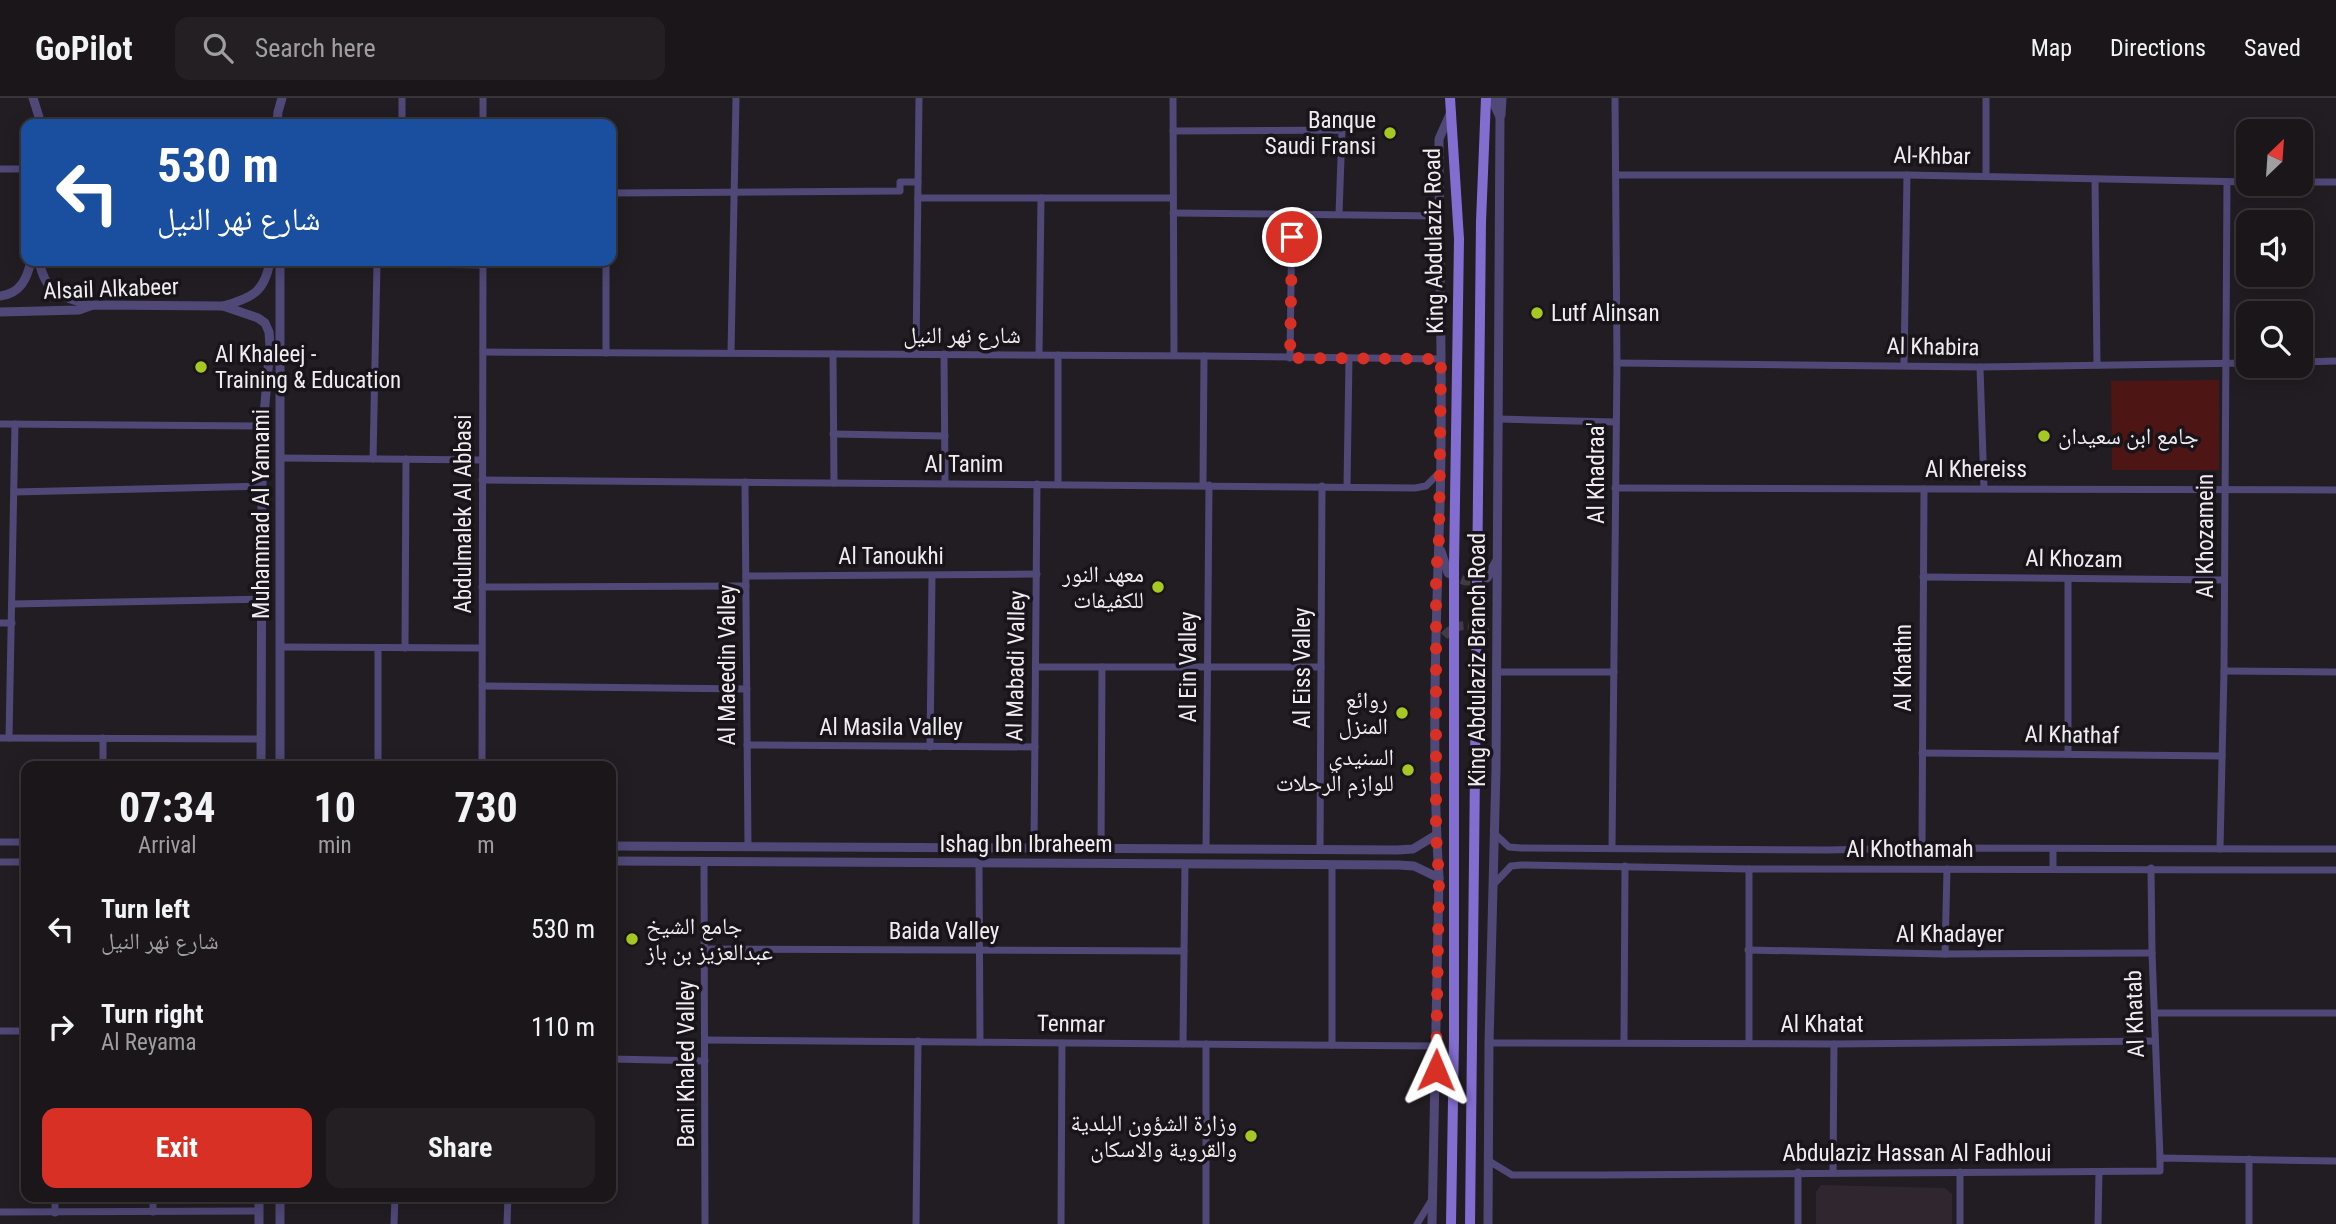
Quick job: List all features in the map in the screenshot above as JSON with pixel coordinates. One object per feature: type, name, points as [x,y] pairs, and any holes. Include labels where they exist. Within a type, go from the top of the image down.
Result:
[{"type":"main road","name":"King Abdulaziz Road","points":[[1450,98],[1459,239],[1454,566],[1454,1038],[1451,1224]]},
{"type":"main road","name":"King Abdulaziz Road","points":[[1470,1224],[1481,222],[1486,98]]},
{"type":"street","points":[[33,98],[38,119]]},
{"type":"street","points":[[39,98],[39,119]]},
{"type":"street","points":[[274,98],[278,112]]},
{"type":"street","points":[[277,119],[282,98]]},
{"type":"street","points":[[402,98],[402,119]]},
{"type":"street","points":[[483,119],[484,98]]},
{"type":"street","points":[[731,353],[736,98]]},
{"type":"street","points":[[916,354],[919,98]]},
{"type":"street","points":[[1173,98],[1174,355]]},
{"type":"street","name":"King Abdulaziz Branch Road","points":[[1488,1224],[1499,419],[1500,117],[1494,98]]},
{"type":"street","points":[[1500,117],[1502,98]]},
{"type":"street","name":"Al Khadraa'","points":[[1612,847],[1617,363],[1615,98]]},
{"type":"street","points":[[1986,98],[1986,176]]},
{"type":"street","name":"King Abdulaziz Branch Road","points":[[1432,1224],[1439,878],[1436,835],[1436,575],[1439,538],[1441,359],[1439,139],[1451,112]]},
{"type":"street","points":[[1173,131],[1342,130],[1339,214]]},
{"type":"street","points":[[0,169],[21,169]]},
{"type":"street","name":"Al-Khbar","points":[[1616,175],[1907,175],[2236,182]]},
{"type":"street","points":[[1905,365],[1907,175]]},
{"type":"street","points":[[2095,179],[2097,365]]},
{"type":"street","points":[[616,193],[900,191],[900,182],[918,182]]},
{"type":"street","name":"Al Khozamein","points":[[2220,849],[2224,671],[2227,182]]},
{"type":"street","points":[[2314,182],[2336,182]]},
{"type":"street","points":[[918,198],[1173,198]]},
{"type":"street","points":[[1039,355],[1041,198]]},
{"type":"street","points":[[1173,213],[1439,216]]},
{"type":"street","points":[[1290,358],[1292,213]]},
{"type":"street","points":[[2,296],[15,292],[22,286],[30,266]]},
{"type":"street","points":[[40,266],[45,281],[52,291],[93,305]]},
{"type":"street","points":[[223,306],[258,292],[268,276],[269,266]]},
{"type":"street","name":"Muhammad Al Yamami","points":[[280,761],[281,266]]},
{"type":"street","points":[[373,459],[377,266]]},
{"type":"street","name":"Abdulmalek Al Abbasi","points":[[482,761],[483,266]]},
{"type":"street","points":[[606,266],[606,353]]},
{"type":"street","name":"Alsail Alkabeer","points":[[0,312],[79,310],[93,305],[223,306]]},
{"type":"street","name":"Muhammad Al Yamami","points":[[223,306],[258,317],[269,332],[271,361],[263,426],[261,761]]},
{"type":"street","name":"شارع نهر النيل","points":[[483,352],[1441,359]]},
{"type":"street","points":[[833,354],[834,483]]},
{"type":"street","points":[[944,354],[945,484]]},
{"type":"street","points":[[1058,355],[1058,484]]},
{"type":"street","name":"Al Ein Valley","points":[[1204,356],[1206,849]]},
{"type":"street","points":[[1347,486],[1349,358]]},
{"type":"street","points":[[2313,362],[2336,361]]},
{"type":"street","name":"Al Khabira","points":[[1617,363],[1980,367],[2236,364]]},
{"type":"street","points":[[1980,367],[1984,488]]},
{"type":"street","points":[[1499,419],[1615,422]]},
{"type":"street","points":[[0,424],[263,426]]},
{"type":"street","points":[[9,738],[15,424]]},
{"type":"street","points":[[834,434],[945,436]]},
{"type":"street","points":[[281,458],[482,460]]},
{"type":"street","points":[[405,648],[406,459]]},
{"type":"street","name":"Al Tanim","points":[[482,480],[1387,487],[1426,486],[1439,473]]},
{"type":"street","name":"Al Maeedin Valley","points":[[745,482],[748,847]]},
{"type":"street","name":"Al Mabadi Valley","points":[[1034,848],[1037,484]]},
{"type":"street","points":[[14,492],[262,486]]},
{"type":"street","name":"Al Eiss Valley","points":[[1320,850],[1322,486]]},
{"type":"street","name":"Al Khereiss","points":[[1615,488],[2336,490]]},
{"type":"street","name":"Al Khathn","points":[[1923,848],[1924,489]]},
{"type":"street","points":[[1439,538],[1448,573]]},
{"type":"street","points":[[263,546],[281,545]]},
{"type":"street","points":[[1487,578],[1497,558]]},
{"type":"street","name":"Al Tanoukhi","points":[[746,576],[1037,574]]},
{"type":"street","points":[[930,747],[932,576]]},
{"type":"street","name":"Al Khozam","points":[[1923,577],[2223,580]]},
{"type":"street","points":[[2068,579],[2068,754]]},
{"type":"street","points":[[482,587],[746,586]]},
{"type":"street","points":[[12,604],[263,599]]},
{"type":"street","points":[[0,623],[12,623]]},
{"type":"street","points":[[1487,633],[1493,640],[1496,657]]},
{"type":"street","points":[[1436,649],[1444,636]]},
{"type":"street","points":[[280,647],[482,648]]},
{"type":"street","points":[[378,648],[378,761]]},
{"type":"street","points":[[1036,667],[1321,667]]},
{"type":"street","points":[[1101,849],[1102,667]]},
{"type":"street","points":[[2224,671],[2336,672]]},
{"type":"street","points":[[1496,673],[1614,672]]},
{"type":"street","points":[[482,686],[747,689]]},
{"type":"street","points":[[0,738],[261,739]]},
{"type":"street","points":[[103,738],[103,761]]},
{"type":"street","name":"Al Masila Valley","points":[[747,745],[1035,747]]},
{"type":"street","name":"Al Khathaf","points":[[1922,753],[2222,755]]},
{"type":"street","name":"Al Khothamah","points":[[1495,834],[1509,847],[1521,848],[2336,849]]},
{"type":"street","name":"Ishag Ibn Ibraheem","points":[[616,846],[1397,850],[1413,849],[1436,835]]},
{"type":"street","points":[[0,842],[21,842]]},
{"type":"street","points":[[812,847],[813,862]]},
{"type":"street","points":[[1492,886],[1511,866],[1521,865],[1521,848]]},
{"type":"street","points":[[2053,849],[2053,869]]},
{"type":"street","points":[[1397,850],[1410,856],[1407,861],[1398,865]]},
{"type":"street","name":"Ishag Ibn Ibraheem","points":[[616,861],[1398,865],[1414,866],[1439,878]]},
{"type":"street","name":"Bani Khaled Valley","points":[[704,861],[705,1224]]},
{"type":"street","points":[[0,862],[21,862]]},
{"type":"street","points":[[979,863],[980,1042]]},
{"type":"street","points":[[1183,1044],[1185,864]]},
{"type":"street","points":[[1332,865],[1332,1045]]},
{"type":"street","name":"Al Khothamah","points":[[1521,865],[1749,869],[2336,870]]},
{"type":"street","points":[[1625,866],[1625,1042]]},
{"type":"street","name":"Al Khatab","points":[[2151,868],[2160,1158]]},
{"type":"street","points":[[1749,869],[1749,1043]]},
{"type":"street","points":[[1945,954],[1947,869]]},
{"type":"street","name":"Baida Valley","points":[[705,949],[1184,951]]},
{"type":"street","name":"Al Khadayer","points":[[1748,950],[1945,954],[2152,953]]},
{"type":"street","points":[[2155,1013],[2336,1013]]},
{"type":"street","points":[[0,1031],[21,1031]]},
{"type":"street","name":"Tenmar","points":[[705,1040],[1437,1046]]},
{"type":"street","points":[[915,1224],[918,1041]]},
{"type":"street","name":"Al Khatat","points":[[1489,1043],[2155,1041]]},
{"type":"street","points":[[1061,1224],[1062,1043]]},
{"type":"street","points":[[1206,1044],[1206,1224]]},
{"type":"street","points":[[1833,1172],[1834,1044]]},
{"type":"street","points":[[616,1059],[705,1061]]},
{"type":"street","points":[[2160,1158],[2336,1161]]},
{"type":"street","name":"Abdulaziz Hassan Al Fadhloui","points":[[1489,1161],[1513,1175],[2160,1171],[2160,1158]]},
{"type":"street","points":[[2249,1159],[2249,1224]]},
{"type":"street","points":[[1798,1172],[1798,1224]]},
{"type":"street","points":[[1960,1172],[1960,1224]]},
{"type":"street","points":[[2098,1224],[2099,1172]]},
{"type":"street","points":[[1417,1224],[1433,1197]]},
{"type":"street","points":[[55,1202],[55,1213]]},
{"type":"street","points":[[153,1202],[153,1212]]},
{"type":"street","points":[[259,1202],[259,1224]]},
{"type":"street","points":[[280,1202],[280,1224]]},
{"type":"street","points":[[394,1224],[395,1202]]},
{"type":"street","points":[[507,1224],[508,1202]]},
{"type":"street","points":[[0,1212],[259,1211]]},
{"type":"shaded area","points":[[2219,380],[2219,470],[2112,470],[2111,381]]},
{"type":"shaded area","points":[[1821,1185],[1945,1188],[1952,1194],[1952,1224],[1816,1224],[1816,1192]]},
{"type":"tunnel","points":[[1449,574],[1465,581],[1482,580]]},
{"type":"tunnel","points":[[1444,636],[1459,626],[1476,627],[1487,633]]},
{"type":"place","name":"Banque Saudi Fransi","points":[[1390,133]]},
{"type":"place","name":"Lutf Alinsan","points":[[1537,313]]},
{"type":"place","name":"Al Khaleej - Training & Education","points":[[201,367]]},
{"type":"place","name":"جامع ابن سعيدان","points":[[2044,436]]},
{"type":"place","name":"معهد النور للكفيفات","points":[[1158,587]]},
{"type":"place","name":"روائع المنزل","points":[[1402,713]]},
{"type":"place","name":"السنيدي للوازم الرحلات","points":[[1408,770]]},
{"type":"place","name":"جامع الشيخ عبدالعزيز بن باز","points":[[632,939]]},
{"type":"place","name":"وزارة الشؤون البلدية والقروية والاسكان","points":[[1251,1136]]},
{"type":"route","points":[[1292,237],[1290,358],[1441,359],[1439,538],[1436,575],[1436,835],[1439,878],[1436,1070]]}]
